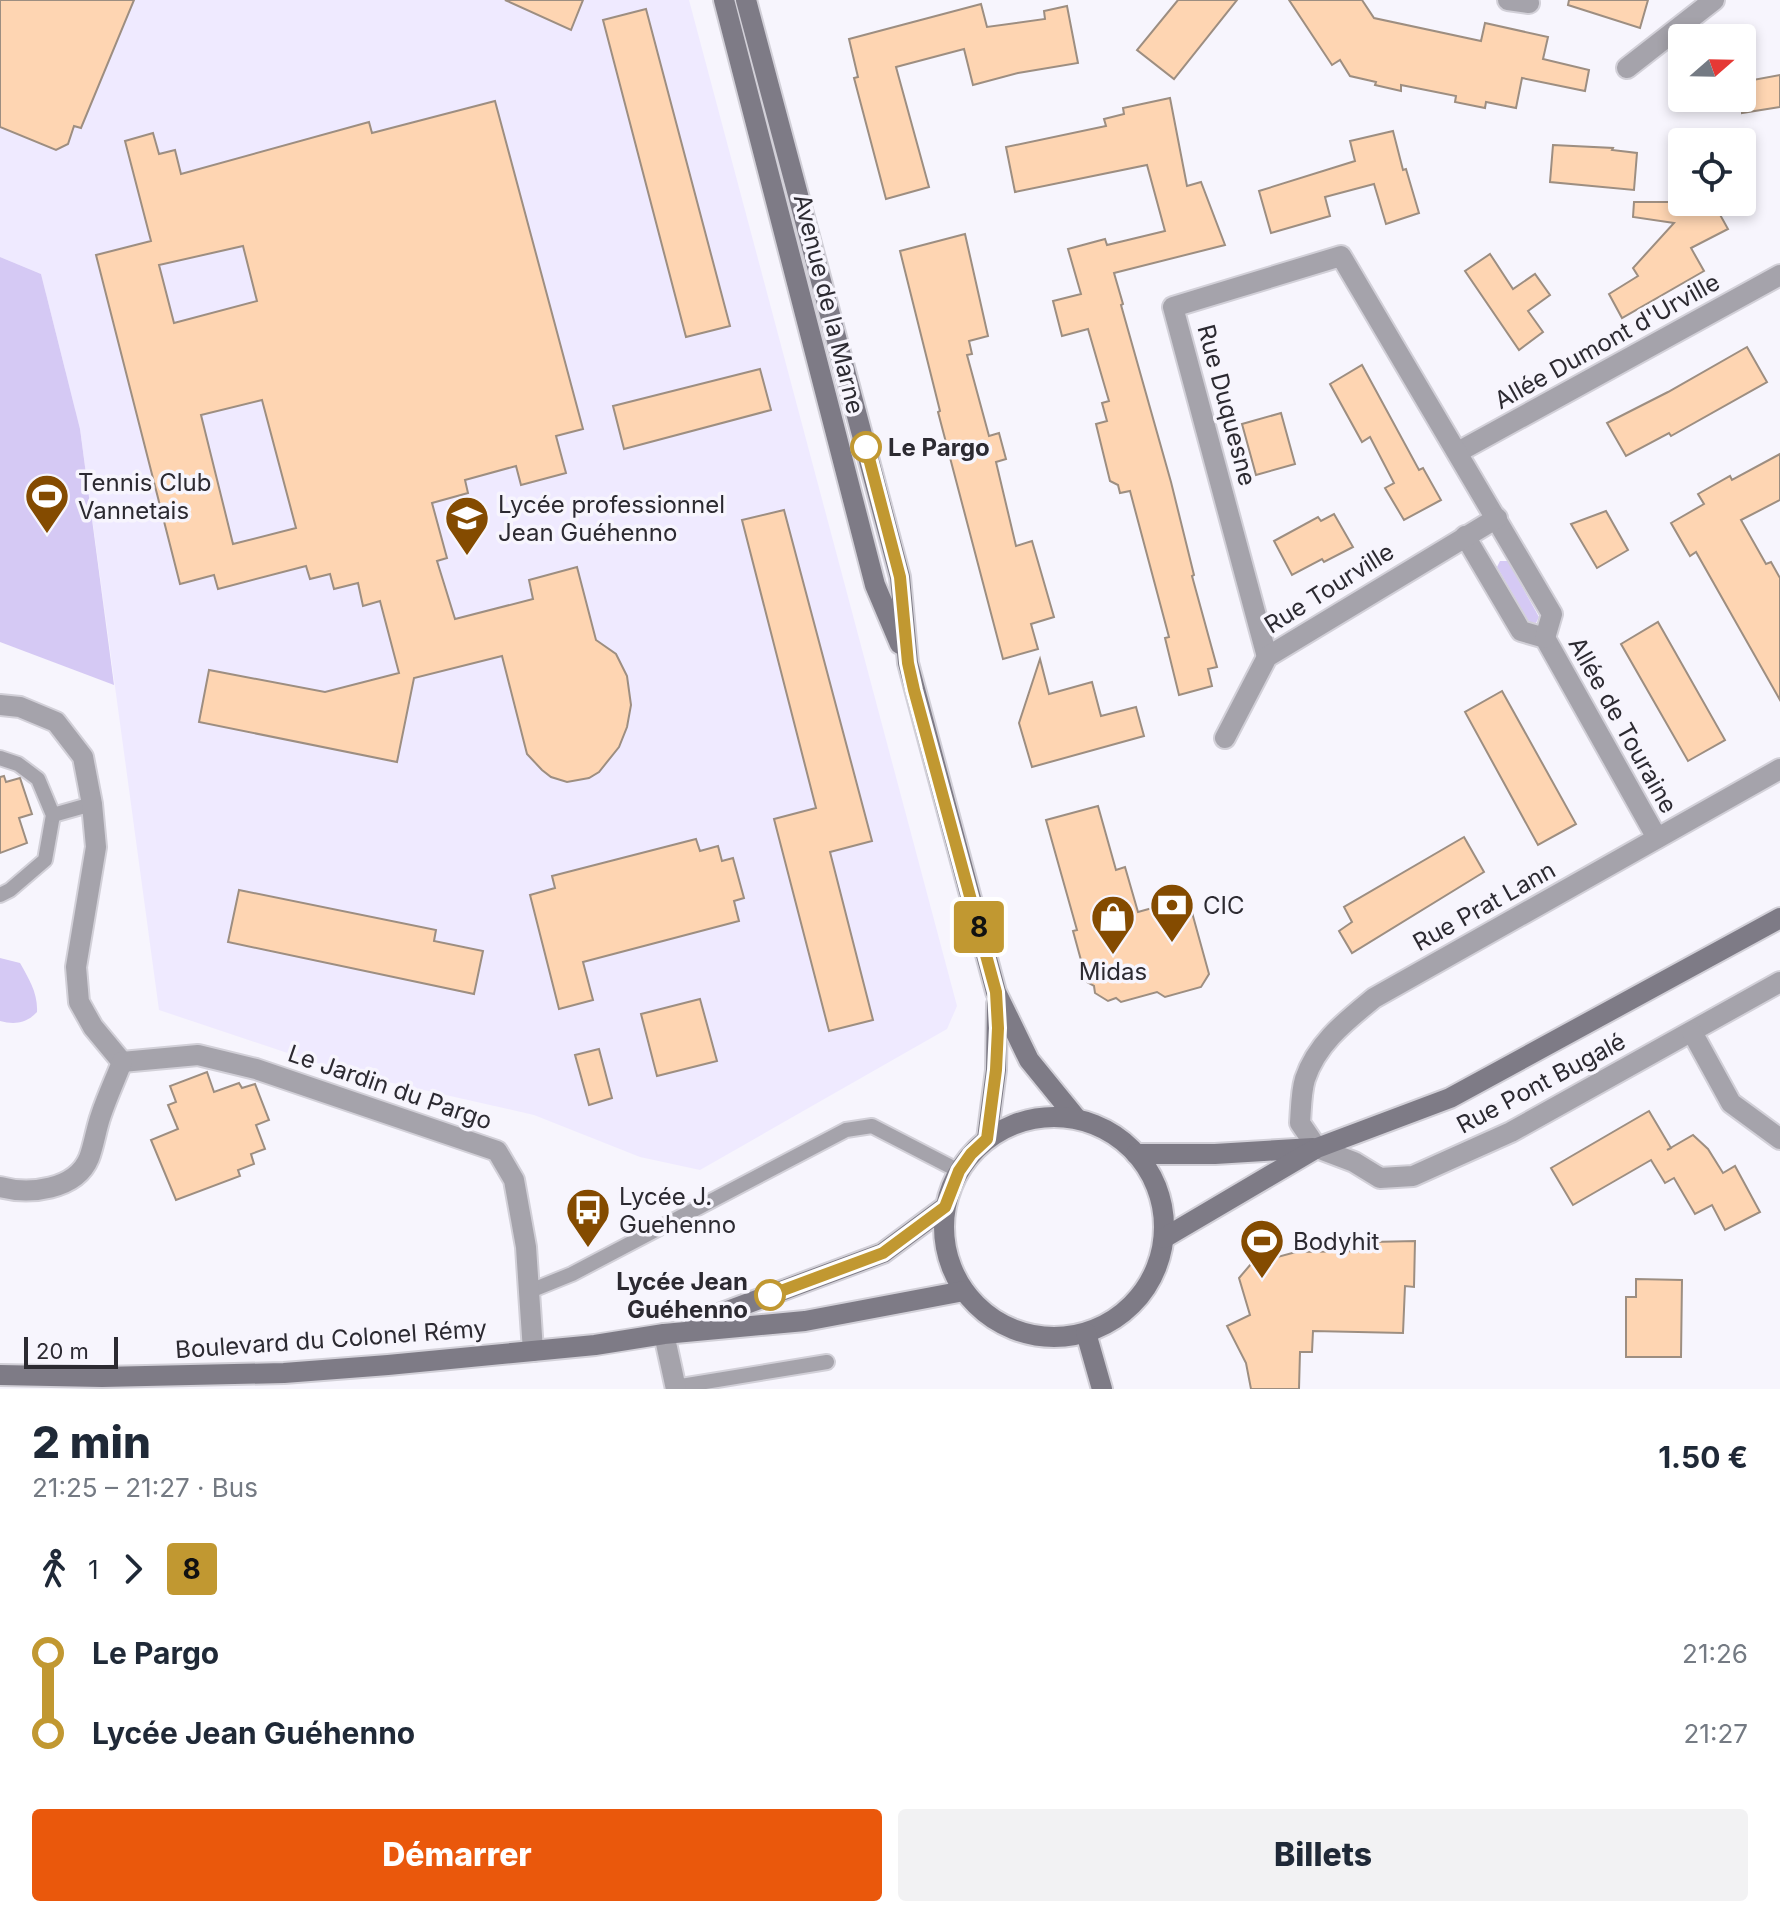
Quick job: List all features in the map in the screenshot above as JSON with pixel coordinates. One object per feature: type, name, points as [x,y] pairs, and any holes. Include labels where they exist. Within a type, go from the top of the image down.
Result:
[{"type":"main road","name":"Avenue de la Marne","points":[[732,2],[900,577],[908,663],[996,992],[1029,1060],[1077,1119]]},
{"type":"main road","points":[[1164,1238],[1317,1148],[1450,1098],[1780,918]]},
{"type":"main road","name":"Avenue de la Marne","points":[[987,1139],[996,1070],[996,992]]},
{"type":"main road","points":[[1046,1117],[1077,1119],[1110,1132],[1136,1154],[1153,1178],[1162,1207],[1164,1238],[1156,1269],[1139,1297],[1115,1319],[1086,1333],[1052,1338],[1018,1332],[988,1315],[964,1291],[951,1265],[944,1237],[945,1207],[959,1171],[987,1139],[1015,1124],[1046,1117]]},
{"type":"main road","points":[[1136,1154],[1215,1154],[1317,1148]]},
{"type":"main road","name":"Boulevard du Colonel Rémy","points":[[664,1334],[883,1253],[945,1207]]},
{"type":"main road","name":"Boulevard du Colonel Rémy","points":[[0,1375],[102,1377],[284,1373],[533,1351],[664,1334],[805,1321],[964,1291]]},
{"type":"main road","points":[[1086,1333],[1102,1389]]},
{"type":"street","points":[[1508,0],[1529,3]]},
{"type":"street","points":[[1627,68],[1714,0]]},
{"type":"street","name":"Rue Duquesne","points":[[1267,657],[1173,307],[1341,256],[1497,518]]},
{"type":"street","name":"Allée Dumont d'Urville","points":[[1458,452],[1780,275]]},
{"type":"street","name":"Rue Tourville","points":[[1225,738],[1267,657],[1497,518]]},
{"type":"street","name":"Allée de Touraine","points":[[1497,518],[1552,614],[1545,638]]},
{"type":"street","name":"Allée de Touraine","points":[[1465,536],[1521,631],[1545,638],[1657,838]]},
{"type":"street","points":[[0,705],[20,707],[56,722],[83,757],[96,847],[76,967],[79,1002],[93,1027],[122,1062],[103,1109],[88,1160],[72,1179],[47,1189],[12,1191],[0,1187]]},
{"type":"street","name":"Rue Prat Lann","points":[[1317,1148],[1300,1123],[1304,1082],[1331,1034],[1374,998],[1780,769]]},
{"type":"street","name":"Rue Pont Bugalé","points":[[1317,1148],[1354,1162],[1380,1178],[1413,1176],[1511,1132],[1780,982]]},
{"type":"street","points":[[1692,1032],[1731,1103],[1780,1139]]},
{"type":"street","name":"Le Jardin du Pargo","points":[[122,1062],[198,1055],[256,1069],[497,1151],[514,1180],[526,1247],[533,1351]]},
{"type":"street","points":[[664,1334],[669,1388]]},
{"type":"lane","points":[[0,758],[18,764],[38,779],[53,815],[45,860],[0,895]]},
{"type":"lane","points":[[53,815],[92,804]]},
{"type":"lane","points":[[530,1291],[572,1274],[846,1130],[872,1126],[959,1171]]},
{"type":"lane","points":[[669,1388],[827,1362]]},
{"type":"shaded area","name":"Lycée professionnel Jean Guéhenno","points":[[0,0],[689,0],[957,1006],[947,1029],[700,1170],[640,1157],[534,1115],[344,1072],[159,1010],[80,429],[41,274],[0,257]]},
{"type":"shaded area","name":"Tennis Club Vannetais","points":[[0,257],[41,274],[80,429],[114,685],[0,642]]},
{"type":"shaded area","points":[[1500,561],[1508,561],[1539,617],[1536,623],[1529,622],[1497,567]]},
{"type":"shaded area","points":[[0,958],[20,963],[32,986],[37,1012],[25,1021],[0,1021]]},
{"type":"building","points":[[0,0],[134,0],[81,128],[74,126],[68,144],[56,150],[0,127]]},
{"type":"building","points":[[505,0],[583,0],[571,30]]},
{"type":"building","points":[[1178,0],[1237,0],[1174,79],[1137,50]]},
{"type":"building","points":[[1289,0],[1362,0],[1374,18],[1481,41],[1485,23],[1548,37],[1543,59],[1589,70],[1585,91],[1522,78],[1516,108],[1486,102],[1485,108],[1455,102],[1456,96],[1401,85],[1401,91],[1375,85],[1376,82],[1350,76],[1340,60],[1332,65]]},
{"type":"building","points":[[1569,0],[1648,0],[1640,28],[1568,5]]},
{"type":"building","points":[[981,4],[987,27],[1045,19],[1044,11],[1067,6],[1078,63],[1018,73],[973,85],[964,49],[896,67],[929,187],[886,199],[854,78],[858,77],[849,39]]},
{"type":"building","points":[[646,9],[730,326],[686,337],[603,20]]},
{"type":"building","points":[[1780,75],[1780,107],[1756,111],[1756,79]]},
{"type":"building","points":[[1170,98],[1187,186],[1201,182],[1225,245],[1114,273],[1217,667],[1208,669],[1212,686],[1179,695],[1165,638],[1169,637],[1130,491],[1120,493],[1118,485],[1110,481],[1096,424],[1107,421],[1102,403],[1109,401],[1088,329],[1062,336],[1053,301],[1081,294],[1068,249],[1105,239],[1107,245],[1165,231],[1147,165],[1015,192],[1006,147],[1106,126],[1104,119],[1124,114],[1123,108]]},
{"type":"building","points":[[495,101],[583,429],[556,436],[566,473],[521,485],[516,466],[465,480],[468,493],[432,503],[447,558],[437,561],[455,619],[533,599],[529,580],[577,567],[596,640],[616,654],[627,676],[631,705],[619,747],[599,772],[589,778],[567,782],[551,777],[527,754],[502,656],[414,678],[397,762],[199,722],[209,670],[325,692],[399,673],[380,601],[363,606],[358,583],[334,589],[330,574],[310,579],[306,566],[218,589],[214,575],[180,584],[96,255],[151,241],[125,141],[153,133],[159,154],[175,150],[181,174],[369,122],[372,133]],"holes":[[[243,246],[257,301],[174,323],[159,265]],[[262,400],[296,528],[233,544],[201,415]]]},
{"type":"building","points":[[1393,131],[1419,213],[1386,224],[1374,184],[1325,197],[1330,216],[1271,233],[1259,191],[1355,161],[1350,141]]},
{"type":"building","points":[[1553,145],[1613,148],[1637,153],[1634,190],[1550,182]]},
{"type":"building","points":[[1634,202],[1668,202],[1668,216],[1721,216],[1728,229],[1691,248],[1704,271],[1622,318],[1609,294],[1638,276],[1633,268],[1674,223],[1633,217]]},
{"type":"building","points":[[965,234],[988,336],[969,341],[972,354],[967,355],[989,436],[999,433],[1006,459],[996,462],[1016,546],[1032,541],[1054,617],[1031,624],[1038,649],[1003,659],[938,412],[900,251]]},
{"type":"building","points":[[1490,254],[1513,289],[1535,274],[1550,295],[1528,311],[1543,332],[1519,350],[1465,271]]},
{"type":"building","points":[[1747,347],[1767,382],[1671,436],[1669,433],[1626,456],[1607,423]]},
{"type":"building","points":[[1362,365],[1419,470],[1423,468],[1441,500],[1404,520],[1385,488],[1394,483],[1370,437],[1362,442],[1330,384]]},
{"type":"building","points":[[760,369],[771,410],[624,449],[613,406]]},
{"type":"building","points":[[1281,413],[1295,464],[1256,475],[1242,424]]},
{"type":"building","points":[[1780,454],[1780,500],[1741,520],[1766,564],[1771,562],[1780,578],[1780,700],[1696,552],[1690,556],[1671,523],[1704,504],[1698,494]]},
{"type":"building","points":[[784,510],[872,841],[830,852],[873,1020],[829,1031],[774,819],[816,808],[742,520]]},
{"type":"building","points":[[1606,511],[1628,550],[1597,568],[1571,524]]},
{"type":"building","points":[[1334,514],[1353,547],[1292,575],[1274,541],[1318,517],[1321,521]]},
{"type":"building","points":[[1658,622],[1725,740],[1688,761],[1621,644]]},
{"type":"building","points":[[1040,659],[1049,694],[1092,682],[1101,716],[1136,707],[1144,736],[1032,767],[1019,723]]},
{"type":"building","points":[[1502,691],[1576,824],[1538,845],[1465,712]]},
{"type":"building","points":[[4,776],[6,782],[20,778],[32,814],[19,818],[27,843],[0,853],[0,777]]},
{"type":"building","points":[[1098,806],[1116,870],[1125,867],[1138,912],[1188,898],[1209,974],[1201,987],[1165,997],[1157,992],[1121,1002],[1116,998],[1108,1001],[1095,993],[1094,986],[1087,982],[1073,931],[1077,930],[1046,820]]},
{"type":"building","points":[[1464,837],[1484,872],[1352,953],[1339,931],[1352,922],[1344,907]]},
{"type":"building","points":[[696,839],[700,851],[718,846],[722,861],[733,858],[744,898],[734,901],[739,921],[583,962],[593,1000],[559,1009],[530,895],[555,888],[552,876]]},
{"type":"building","points":[[239,890],[436,930],[434,941],[483,951],[474,994],[228,942]]},
{"type":"building","points":[[700,999],[717,1061],[657,1076],[641,1014]]},
{"type":"building","points":[[599,1049],[612,1098],[589,1105],[575,1055]]},
{"type":"building","points":[[207,1072],[214,1092],[239,1083],[242,1088],[255,1084],[269,1120],[256,1125],[265,1149],[251,1154],[254,1164],[238,1170],[240,1176],[176,1200],[151,1140],[178,1129],[168,1105],[176,1102],[170,1086]]},
{"type":"building","points":[[1649,1111],[1671,1148],[1693,1135],[1708,1149],[1723,1173],[1735,1166],[1760,1212],[1725,1230],[1712,1205],[1695,1214],[1674,1178],[1665,1183],[1651,1160],[1573,1205],[1551,1168]]},
{"type":"building","points":[[1415,1241],[1414,1287],[1405,1286],[1403,1333],[1313,1331],[1312,1352],[1300,1352],[1299,1389],[1251,1389],[1246,1363],[1227,1326],[1250,1315],[1239,1278],[1251,1264],[1296,1252],[1372,1251],[1372,1242]]},
{"type":"building","points":[[1636,1279],[1682,1280],[1681,1357],[1626,1357],[1626,1297],[1636,1297]]},
{"type":"bus line","name":"8","points":[[770,1295],[883,1253],[945,1207],[959,1171],[987,1139],[996,1070],[996,992],[914,690],[908,663],[900,577],[866,447]]},
{"type":"place","name":"Le Pargo","points":[[866,447]]},
{"type":"place","name":"Tennis Club Vannetais","points":[[47,535]]},
{"type":"place","name":"Lycée professionnel Jean Guéhenno","points":[[467,557]]},
{"type":"place","name":"CIC","points":[[1172,944]]},
{"type":"place","name":"Midas","points":[[1113,956]]},
{"type":"place","name":"Lycée J. Guehenno","points":[[588,1249]]},
{"type":"place","name":"Bodyhit","points":[[1262,1280]]},
{"type":"place","name":"Lycée Jean Guéhenno","points":[[770,1295]]}]
